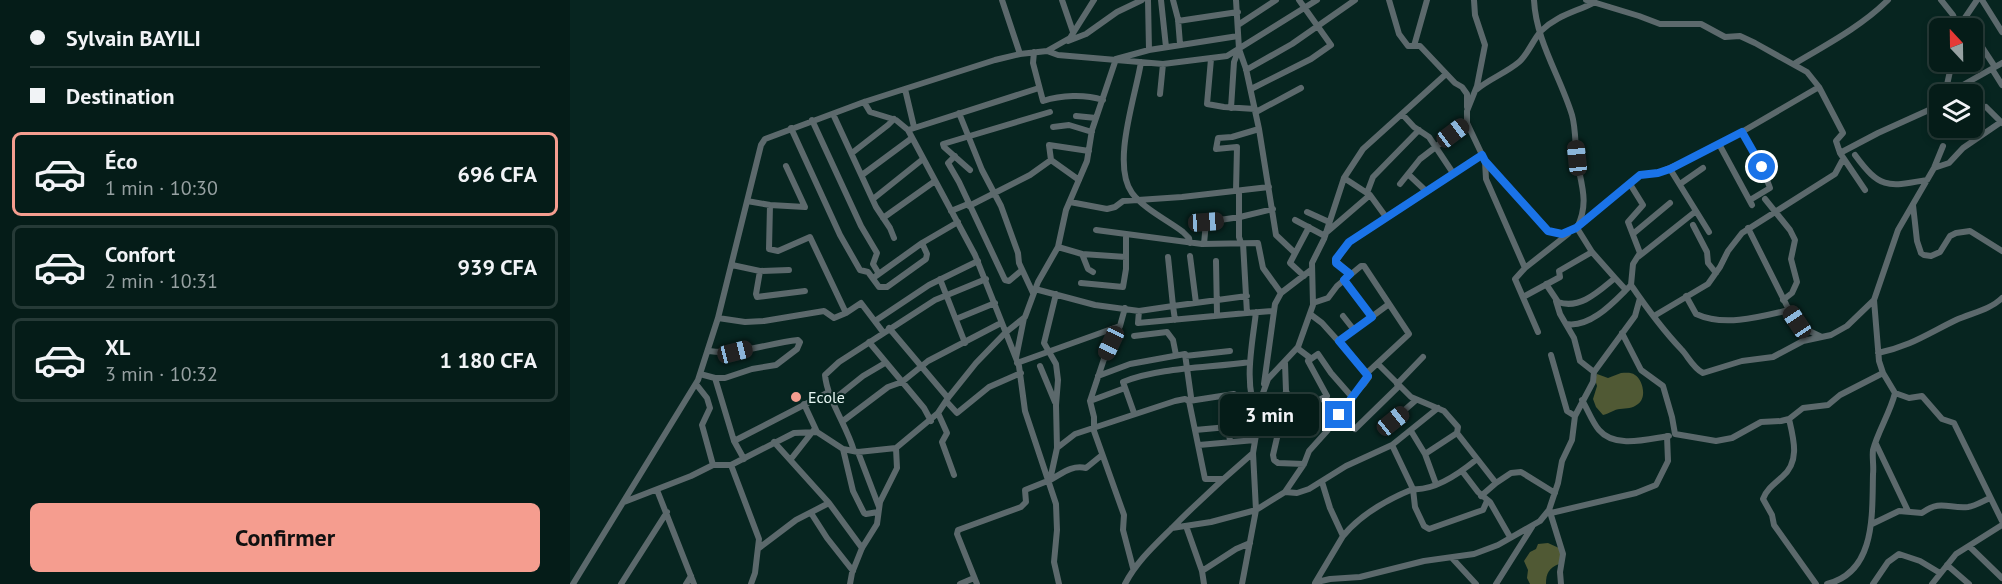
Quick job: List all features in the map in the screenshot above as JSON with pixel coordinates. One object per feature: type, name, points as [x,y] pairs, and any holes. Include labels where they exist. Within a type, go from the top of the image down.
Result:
[{"type":"street","points":[[1002,0],[1020,54]]},
{"type":"street","points":[[1062,0],[1073,32]]},
{"type":"street","points":[[1062,44],[1070,38],[1094,0]]},
{"type":"street","points":[[573,584],[696,384],[709,351],[761,145],[765,138],[864,102],[995,60],[1047,51],[1086,34],[1107,18],[1142,0]]},
{"type":"street","points":[[1148,0],[1149,50]]},
{"type":"street","points":[[1161,0],[1166,47]]},
{"type":"street","points":[[1173,0],[1180,44]]},
{"type":"street","points":[[1236,0],[1239,49],[1251,89],[1277,238],[1295,253]]},
{"type":"street","points":[[1238,25],[1276,0]]},
{"type":"street","points":[[1251,89],[1311,59],[1331,45],[1299,0]]},
{"type":"street","points":[[1047,51],[1058,55],[1163,64],[1227,56],[1317,0]]},
{"type":"street","points":[[1246,70],[1292,44],[1355,0]]},
{"type":"street","points":[[1389,0],[1399,34],[1408,46],[1420,46],[1467,94],[1467,123],[1484,158],[1548,231],[1562,234],[1576,228],[1584,214],[1584,199],[1572,117],[1540,32],[1534,0]]},
{"type":"street","points":[[1414,46],[1428,0]]},
{"type":"street","points":[[1467,111],[1475,91],[1485,45],[1474,0]]},
{"type":"street","points":[[1794,64],[1870,15],[1888,0]]},
{"type":"street","points":[[1941,0],[1954,18]]},
{"type":"street","points":[[1965,18],[1977,0]]},
{"type":"street","points":[[1982,0],[2002,32]]},
{"type":"street","points":[[1475,91],[1483,83],[1510,69],[1522,59],[1540,32],[1557,17],[1592,1],[1660,24],[1701,24],[1725,37],[1740,36],[1808,72],[1820,87],[1843,133],[1836,141],[1840,153],[1865,190]]},
{"type":"street","points":[[1178,21],[1238,12]]},
{"type":"street","points":[[1116,59],[1180,44],[1238,36]]},
{"type":"street","points":[[1232,108],[1234,62],[1239,49]]},
{"type":"street","points":[[1983,51],[2002,85]]},
{"type":"street","points":[[1034,52],[1033,63],[1043,101],[1053,98],[1089,96],[1103,100]]},
{"type":"street","points":[[1016,361],[1025,317],[1034,291],[1058,247],[1070,202],[1087,161],[1092,132],[1116,59]]},
{"type":"street","points":[[1211,59],[1207,104],[1255,110],[1301,88]]},
{"type":"street","points":[[1141,62],[1126,134],[1126,179],[1138,199],[1183,232],[1191,243]]},
{"type":"street","points":[[1964,84],[2002,63]]},
{"type":"street","points":[[1160,94],[1163,64]]},
{"type":"street","points":[[1263,393],[1269,379],[1298,348],[1313,303],[1312,263],[1325,235],[1344,178],[1364,149],[1446,75]]},
{"type":"street","points":[[1538,332],[1515,279],[1525,268],[1640,175],[1670,169],[1742,132],[1820,87]]},
{"type":"street","points":[[864,102],[870,112],[894,119],[911,129],[1039,88]]},
{"type":"street","points":[[905,89],[912,138],[978,261],[1021,373],[1025,411],[1049,481],[1058,518],[1054,562],[1059,584]]},
{"type":"street","points":[[1934,168],[1948,163],[1963,148],[2002,123],[1986,107]]},
{"type":"street","points":[[1840,153],[1929,110]]},
{"type":"street","points":[[970,170],[943,144],[1050,112]]},
{"type":"street","points":[[959,113],[1011,232],[1022,270],[1034,291]]},
{"type":"street","points":[[833,114],[894,238]]},
{"type":"street","points":[[1402,114],[1429,137],[1453,173]]},
{"type":"street","points":[[1076,116],[1096,118]]},
{"type":"street","points":[[852,153],[894,119]]},
{"type":"street","points":[[812,120],[861,226],[877,253],[873,264],[879,287],[887,287],[926,259],[927,254],[922,243]]},
{"type":"street","points":[[1400,184],[1420,159],[1467,123]]},
{"type":"street","points":[[1053,127],[1069,125],[1092,132]]},
{"type":"street","points":[[791,128],[843,241],[860,270],[875,276]]},
{"type":"street","points":[[1247,312],[1242,243],[1239,237],[1237,147],[1216,149],[1218,138],[1259,129]]},
{"type":"street","points":[[1325,235],[1368,194],[1374,177],[1419,130]]},
{"type":"street","points":[[1719,144],[1751,202],[1770,188],[1762,167],[1742,132]]},
{"type":"street","points":[[862,175],[912,138]]},
{"type":"street","points":[[1079,180],[1051,160],[1049,145],[1089,151]]},
{"type":"street","points":[[1936,578],[1956,554],[2002,523],[1954,423],[1942,418],[1922,396],[1909,398],[1895,393],[1883,373],[1878,354],[1874,300],[1898,230],[1934,168],[1943,146]]},
{"type":"street","points":[[1856,154],[1879,182],[1908,183],[1927,180]]},
{"type":"street","points":[[955,156],[948,164],[959,182],[1005,280],[1009,281],[1022,270]]},
{"type":"street","points":[[1350,274],[1336,263],[1336,259],[1348,243],[1453,173],[1484,158]]},
{"type":"street","points":[[1484,158],[1486,179],[1525,268]]},
{"type":"street","points":[[873,199],[923,159]]},
{"type":"street","points":[[951,211],[995,194],[1030,175],[1051,160]]},
{"type":"street","points":[[1654,316],[1708,284],[1736,239],[1748,228],[1835,174],[1842,161]]},
{"type":"street","points":[[747,201],[805,207],[786,166]]},
{"type":"street","points":[[1680,184],[1703,168]]},
{"type":"street","points":[[1670,169],[1708,232]]},
{"type":"street","points":[[1408,174],[1426,191]]},
{"type":"street","points":[[1344,178],[1368,194],[1386,217]]},
{"type":"street","points":[[883,218],[935,181]]},
{"type":"street","points":[[1566,324],[1581,325],[1609,306],[1628,287],[1640,253],[1628,222],[1643,205],[1630,184]]},
{"type":"street","points":[[1070,202],[1107,209],[1123,201],[1269,187]]},
{"type":"street","points":[[1765,199],[1790,230],[1796,243],[1791,259],[1797,282],[1792,293],[1783,300]]},
{"type":"street","points":[[1634,233],[1670,202]]},
{"type":"street","points":[[1913,204],[1917,241],[1924,255],[1931,256],[1940,252],[1950,236],[1970,231],[2002,251]]},
{"type":"street","points":[[770,205],[769,249],[778,251],[810,237],[846,313]]},
{"type":"street","points":[[1204,244],[1206,222],[1273,209]]},
{"type":"street","points":[[1636,259],[1696,211]]},
{"type":"street","points":[[1307,212],[1329,222]]},
{"type":"street","points":[[1295,220],[1325,235]]},
{"type":"street","points":[[875,276],[922,243],[958,222]]},
{"type":"street","points":[[1693,225],[1707,252],[1708,263],[1716,273]]},
{"type":"street","points":[[1304,276],[1290,262],[1309,227]]},
{"type":"street","points":[[1576,228],[1592,252],[1615,278],[1640,298],[1669,338],[1703,373],[1742,361],[1773,357],[1796,344],[1822,337],[1847,326],[1874,300]]},
{"type":"street","points":[[1748,228],[1783,300],[1797,322],[1810,333],[1822,337]]},
{"type":"street","points":[[1096,230],[1191,243],[1258,243],[1263,268],[1281,293]]},
{"type":"street","points":[[1081,283],[1123,287],[1126,234]]},
{"type":"street","points":[[1058,247],[1082,254],[1126,257]]},
{"type":"street","points":[[1523,297],[1560,278],[1559,271],[1592,252]]},
{"type":"street","points":[[1082,254],[1088,269],[1093,272]]},
{"type":"street","points":[[1190,256],[1196,303]]},
{"type":"street","points":[[1168,257],[1175,320]]},
{"type":"street","points":[[875,321],[940,279],[978,261]]},
{"type":"street","points":[[1216,261],[1217,314]]},
{"type":"street","points":[[732,265],[760,271],[789,270]]},
{"type":"street","points":[[1313,303],[1328,298],[1350,274],[1363,266],[1409,334],[1367,373]]},
{"type":"street","points":[[1242,584],[1256,510],[1253,453],[1258,418],[1262,409],[1273,311],[1281,293],[1311,270]]},
{"type":"street","points":[[760,271],[757,297],[805,291]]},
{"type":"street","points":[[1555,298],[1562,304],[1578,304],[1615,278]]},
{"type":"street","points":[[940,279],[965,343]]},
{"type":"street","points":[[879,509],[829,392],[825,375],[839,362],[886,330],[946,294],[986,279]]},
{"type":"street","points":[[1344,280],[1372,317]]},
{"type":"street","points":[[1546,284],[1574,338],[1580,361],[1594,372]]},
{"type":"street","points":[[1034,291],[1056,294],[1095,305],[1139,311],[1215,299],[1247,297]]},
{"type":"street","points":[[1049,481],[1057,448],[1058,380],[1056,364],[1044,343],[1056,294]]},
{"type":"street","points":[[1686,296],[1696,314],[1721,319],[1761,317],[1789,310]]},
{"type":"street","points":[[1561,584],[1562,547],[1550,512],[1562,461],[1572,440],[1575,416],[1593,382],[1594,372],[1635,316],[1640,298]]},
{"type":"street","points":[[1878,354],[1915,342],[2002,298]]},
{"type":"street","points":[[718,318],[745,322],[764,321],[824,311],[834,318],[861,303],[875,321],[921,367],[957,413],[989,387],[1021,373]]},
{"type":"street","points":[[956,319],[995,303]]},
{"type":"street","points":[[1339,341],[1389,304]]},
{"type":"street","points":[[1125,308],[1090,401],[1094,417],[1093,428],[1124,515],[1123,530],[1133,568]]},
{"type":"street","points":[[1139,311],[1138,323],[1217,314],[1273,311]]},
{"type":"street","points":[[1256,312],[1250,362],[1252,405],[1258,418]]},
{"type":"street","points":[[1172,528],[1256,510],[1285,492],[1304,464],[1309,451],[1364,384],[1367,373],[1317,318],[1310,314]]},
{"type":"street","points":[[1343,316],[1354,330]]},
{"type":"street","points":[[623,503],[713,465],[731,465],[794,433],[815,432],[843,449],[856,451],[896,448],[938,413],[976,363],[1005,333],[1025,317]]},
{"type":"street","points":[[843,421],[888,387],[902,382],[939,355],[1001,323]]},
{"type":"street","points":[[1016,361],[1120,326]]},
{"type":"street","points":[[1134,336],[1167,332],[1173,340],[1176,355]]},
{"type":"street","points":[[1622,333],[1641,370],[1663,386],[1675,434]]},
{"type":"street","points":[[700,374],[725,378],[753,369],[776,365],[797,349],[800,342],[798,340],[768,344],[726,354],[709,351]]},
{"type":"street","points":[[869,342],[924,408],[930,421]]},
{"type":"street","points":[[1286,391],[1296,412],[1327,396],[1308,357],[1298,348]]},
{"type":"street","points":[[1098,376],[1130,364],[1176,355],[1230,351]]},
{"type":"street","points":[[1308,361],[1318,354],[1352,397]]},
{"type":"street","points":[[1185,356],[1191,397],[1189,401],[1205,479],[1223,479]]},
{"type":"street","points":[[1551,356],[1567,411],[1575,416]]},
{"type":"street","points":[[1339,415],[1354,429],[1423,357]]},
{"type":"street","points":[[1134,413],[1124,382],[1187,368],[1250,362]]},
{"type":"street","points":[[833,400],[863,376],[885,363]]},
{"type":"street","points":[[1285,363],[1286,391],[1273,455],[1275,462],[1304,464]]},
{"type":"street","points":[[1378,364],[1416,400],[1448,414],[1458,427],[1457,434],[1496,483]]},
{"type":"street","points":[[1040,366],[1056,405]]},
{"type":"street","points":[[1582,400],[1599,430],[1614,439],[1635,441],[1675,434],[1699,440],[1723,441],[1761,422],[1789,419],[1803,408],[1828,405],[1840,395],[1883,373]]},
{"type":"street","points":[[715,378],[734,441],[744,459]]},
{"type":"street","points":[[696,384],[707,398],[710,408],[702,425],[713,465]]},
{"type":"street","points":[[1090,401],[1125,388]]},
{"type":"street","points":[[734,441],[829,392]]},
{"type":"street","points":[[1827,584],[1837,582],[1849,574],[1866,547],[1872,524],[1873,456],[1895,393]]},
{"type":"street","points":[[1057,448],[1075,435],[1134,413],[1174,401],[1234,394]]},
{"type":"street","points":[[1382,430],[1416,400]]},
{"type":"street","points":[[804,404],[815,432]]},
{"type":"street","points":[[1285,492],[1303,492],[1346,466],[1392,445],[1438,408]]},
{"type":"street","points":[[938,413],[947,430],[947,435],[942,442],[954,476]]},
{"type":"street","points":[[1789,419],[1793,433],[1794,459],[1787,473],[1774,484],[1763,499],[1772,515],[1774,525],[1816,584]]},
{"type":"street","points":[[1196,430],[1228,427],[1230,441]]},
{"type":"street","points":[[1257,429],[1279,429]]},
{"type":"street","points":[[1411,431],[1425,454],[1436,484]]},
{"type":"street","points":[[791,459],[815,432]]},
{"type":"street","points":[[1425,454],[1457,434]]},
{"type":"street","points":[[1316,583],[1330,579],[1353,581],[1424,561],[1474,554],[1498,545],[1540,521],[1550,512],[1636,493],[1656,485],[1668,461],[1667,436]]},
{"type":"street","points":[[1199,445],[1255,440]]},
{"type":"street","points":[[774,442],[829,502],[862,548]]},
{"type":"street","points":[[1876,444],[1908,511]]},
{"type":"street","points":[[1392,445],[1413,489],[1415,507],[1424,526],[1430,529],[1483,510],[1487,501]]},
{"type":"street","points":[[850,584],[862,548],[877,525],[879,509],[897,468],[896,448]]},
{"type":"street","points":[[843,449],[853,491],[864,513],[879,509]]},
{"type":"street","points":[[1125,584],[1133,568],[1172,528],[1253,453]]},
{"type":"street","points":[[960,584],[976,581],[957,534],[958,530],[1020,507],[1026,502],[1025,490],[1049,481],[1072,467],[1086,468],[1102,455]]},
{"type":"street","points":[[1316,583],[1343,536],[1357,520],[1393,498],[1413,489],[1436,484],[1462,471],[1477,459]]},
{"type":"street","points":[[731,465],[758,534],[759,548],[751,584]]},
{"type":"street","points":[[1462,471],[1481,496],[1498,513],[1510,537]]},
{"type":"street","points":[[1481,496],[1510,472],[1521,472],[1555,493]]},
{"type":"street","points":[[1322,482],[1330,508],[1343,536]]},
{"type":"street","points":[[657,490],[694,584]]},
{"type":"street","points":[[1872,524],[1899,511],[1922,513],[1931,506],[1944,504],[1967,507],[1990,498]]},
{"type":"street","points":[[759,548],[789,524],[829,502]]},
{"type":"street","points":[[621,584],[667,512]]},
{"type":"street","points":[[811,513],[853,571]]},
{"type":"street","points":[[1186,526],[1202,571],[1204,584]]},
{"type":"street","points":[[1496,584],[1532,526]]},
{"type":"street","points":[[1202,571],[1236,549],[1250,543]]},
{"type":"street","points":[[1970,546],[2002,578]]},
{"type":"street","points":[[1873,584],[1888,562],[1899,554],[1920,561],[1942,584]]},
{"type":"street","points":[[1452,558],[1476,584]]},
{"type":"street","points":[[1947,564],[1969,584]]},
{"type":"street","points":[[686,584],[691,576]]},
{"type":"green space","points":[[1621,373],[1632,373],[1638,377],[1643,389],[1641,401],[1634,407],[1618,409],[1603,415],[1593,399],[1597,386],[1595,379],[1597,374],[1608,378]]},
{"type":"green space","points":[[1548,543],[1559,548],[1561,552],[1559,564],[1549,571],[1546,584],[1530,584],[1524,561],[1538,544]]},
{"type":"place","name":"Ecole","points":[[796,397]]},
{"type":"route","points":[[1339,415],[1342,408],[1364,384],[1368,374],[1339,341],[1372,317],[1344,280],[1350,274],[1336,263],[1336,259],[1349,242],[1482,155],[1548,231],[1562,234],[1576,228],[1640,175],[1670,169],[1742,132],[1762,167]]}]
